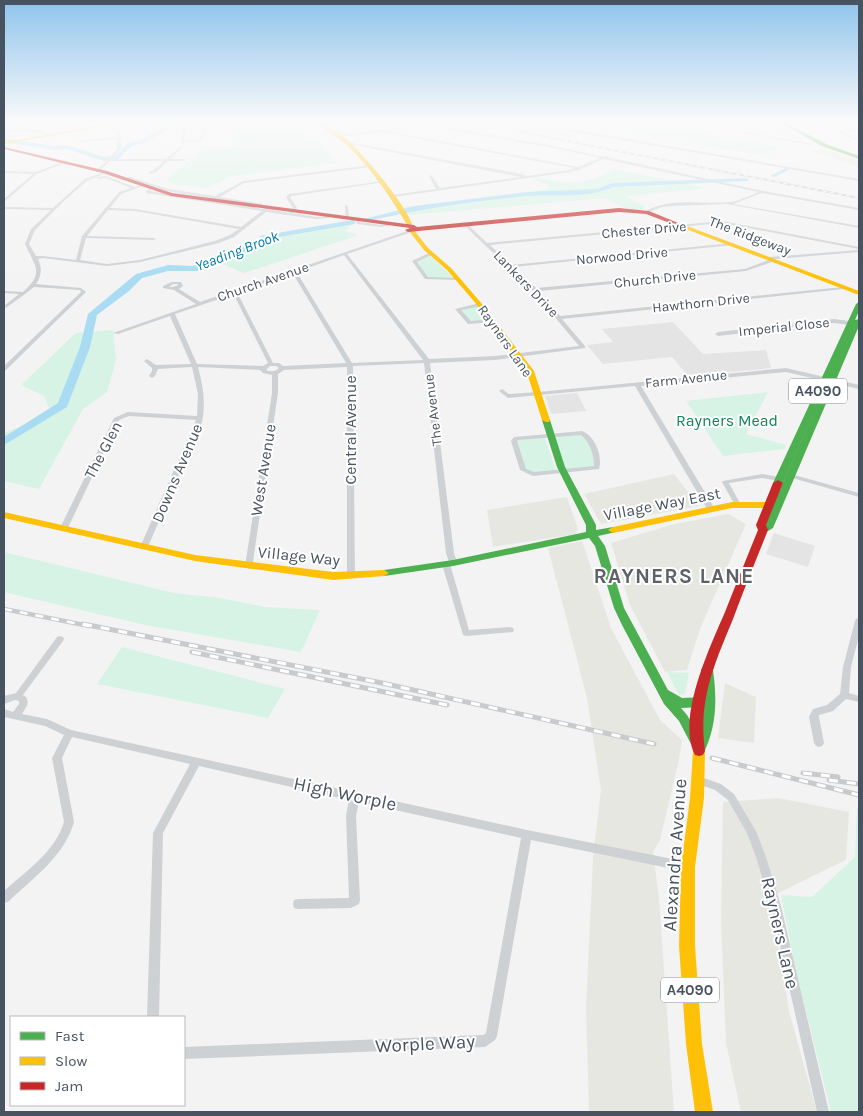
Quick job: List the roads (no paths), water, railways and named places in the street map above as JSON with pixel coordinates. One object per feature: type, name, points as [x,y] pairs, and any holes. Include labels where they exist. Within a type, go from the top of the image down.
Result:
[{"type":"street","points":[[4,201],[35,174]]},
{"type":"street","points":[[4,308],[31,286],[39,273],[39,268],[27,244],[33,230],[89,178],[97,174]]},
{"type":"street","name":"The Ridgeway","points":[[107,174],[142,188],[265,209],[407,229],[619,210],[646,212],[859,294]]},
{"type":"street","points":[[122,179],[130,178],[167,190],[214,199],[243,182],[306,174]]},
{"type":"street","name":"Rayners Lane","points":[[377,174],[402,211],[407,229],[458,279],[480,304],[531,373],[563,473],[599,544],[620,608],[664,692],[698,746]]},
{"type":"street","points":[[517,174],[526,178]]},
{"type":"street","points":[[393,196],[548,174]]},
{"type":"street","points":[[683,174],[763,192],[859,208]]},
{"type":"street","points":[[825,174],[859,180]]},
{"type":"street","points":[[431,176],[439,190]]},
{"type":"street","points":[[89,178],[106,177],[142,188],[147,192],[321,219],[328,217]]},
{"type":"street","points":[[291,212],[295,208],[288,198],[290,195],[383,182]]},
{"type":"street","points":[[78,261],[84,236],[109,209],[120,193],[142,188]]},
{"type":"street","points":[[729,204],[763,192]]},
{"type":"street","points":[[646,212],[656,207],[713,202],[859,227]]},
{"type":"street","points":[[346,206],[353,220]]},
{"type":"street","points":[[4,208],[55,209]]},
{"type":"street","points":[[109,209],[136,210],[242,228]]},
{"type":"street","points":[[34,258],[115,265],[140,261],[218,242],[242,228],[265,209]]},
{"type":"street","name":"Chester Drive","points":[[487,244],[725,222],[859,250]]},
{"type":"street","name":"Lankers Drive","points":[[466,225],[535,290],[583,347],[517,355]]},
{"type":"street","name":"Church Avenue","points":[[116,333],[345,254],[407,229]]},
{"type":"street","points":[[84,236],[154,239]]},
{"type":"street","name":"Norwood Drive","points":[[511,266],[733,244]]},
{"type":"street","name":"Church Drive","points":[[535,290],[746,270],[771,259],[859,250]]},
{"type":"street","name":"The Avenue","points":[[345,254],[427,361],[450,553],[449,563],[463,633],[510,630]]},
{"type":"street","points":[[431,254],[414,261],[428,278],[458,279]]},
{"type":"street","name":"Central Avenue","points":[[291,273],[296,276],[350,365],[351,576]]},
{"type":"street","points":[[4,369],[84,292],[81,289],[31,286]]},
{"type":"street","name":"Hawthorn Drive","points":[[558,318],[843,288]]},
{"type":"street","points":[[176,289],[200,304]]},
{"type":"street","points":[[4,292],[22,293]]},
{"type":"street","points":[[232,293],[237,296],[271,364]]},
{"type":"street","points":[[480,304],[458,309],[470,323],[493,321]]},
{"type":"street","name":"A4090","points":[[697,704],[701,681],[763,530],[761,525],[768,518],[784,476],[854,325],[859,304]]},
{"type":"street","name":"Downs Avenue","points":[[144,546],[200,418],[201,410],[196,365],[172,314]]},
{"type":"street","name":"Imperial Close","points":[[718,334],[834,321],[854,325]]},
{"type":"street","points":[[263,368],[266,372],[275,373],[282,368],[517,355]]},
{"type":"street","points":[[147,360],[154,367],[155,371],[152,376]]},
{"type":"street","points":[[154,367],[196,365],[263,368],[271,364],[279,364],[282,368]]},
{"type":"street","name":"Farm Avenue","points":[[502,391],[506,399],[538,394],[780,370],[859,387]]},
{"type":"street","name":"West Avenue","points":[[249,566],[275,393],[275,373]]},
{"type":"street","points":[[637,384],[711,509]]},
{"type":"street","name":"The Glen","points":[[64,528],[116,420],[128,414],[200,418]]},
{"type":"street","points":[[582,433],[589,437],[597,468],[563,473],[533,474],[523,470],[514,441],[516,438],[582,433]]},
{"type":"street","points":[[738,505],[724,482],[762,476],[784,476],[859,495]]},
{"type":"street","name":"A4090","points":[[768,518],[768,505],[784,476]]},
{"type":"street","name":"Village Way East","points":[[738,505],[768,518]]},
{"type":"street","name":"Village Way East","points":[[591,529],[606,531],[738,505],[768,505]]},
{"type":"street","name":"Village Way","points":[[4,514],[144,546],[249,566],[310,574],[351,576],[449,563],[577,538],[591,529]]},
{"type":"street","points":[[577,538],[599,544],[606,531]]},
{"type":"street","points":[[819,743],[814,717],[816,712],[836,704],[844,695],[847,667],[859,621]]},
{"type":"street","points":[[4,700],[18,696],[60,639]]},
{"type":"street","name":"A4090","points":[[707,670],[710,683],[708,698]]},
{"type":"street","points":[[664,692],[677,702],[697,704],[704,702],[708,698]]},
{"type":"street","points":[[844,695],[859,700]]},
{"type":"street","points":[[16,715],[23,705],[23,699],[18,696]]},
{"type":"street","name":"Alexandra Avenue","points":[[698,746],[705,742],[708,698]]},
{"type":"street","name":"Alexandra Avenue","points":[[697,704],[698,780],[688,867],[686,946],[694,1044],[704,1112]]},
{"type":"street","name":"High Worple","points":[[4,713],[47,723],[70,733],[196,762],[527,835],[688,867]]},
{"type":"street","points":[[4,898],[60,844],[68,833],[69,822],[57,758],[70,733]]},
{"type":"street","points":[[152,1016],[158,833],[196,762]]},
{"type":"street","name":"Rayners Lane","points":[[698,780],[718,787],[732,797],[751,831],[761,857],[776,906],[823,1112]]},
{"type":"street","points":[[298,904],[351,903],[355,900],[351,816],[355,797]]},
{"type":"street","name":"Worple Way","points":[[185,1053],[485,1041],[491,1036],[493,1027],[527,835]]},
{"type":"waterway","name":"Yeading Brook","points":[[773,176],[777,174]]},
{"type":"waterway","name":"Yeading Brook","points":[[368,219],[415,208],[527,194],[599,191],[612,185],[747,180]]},
{"type":"waterway","name":"Yeading Brook","points":[[4,442],[63,405],[85,347],[93,314],[126,289],[139,276],[168,268],[194,269],[229,253],[265,244],[263,238],[352,222]]},
{"type":"railway","points":[[736,174],[859,198]]},
{"type":"railway","points":[[4,609],[89,626]]},
{"type":"railway","points":[[83,624],[382,683],[654,744]]},
{"type":"railway","points":[[192,652],[447,705]]},
{"type":"railway","points":[[712,758],[859,795]]},
{"type":"railway","points":[[803,773],[838,777]]},
{"type":"railway","points":[[829,780],[859,784]]},
{"type":"district","name":"RAYNERS LANE","points":[[674,576]]},
{"type":"park label","name":"Rayners Mead","points":[[727,420]]}]
